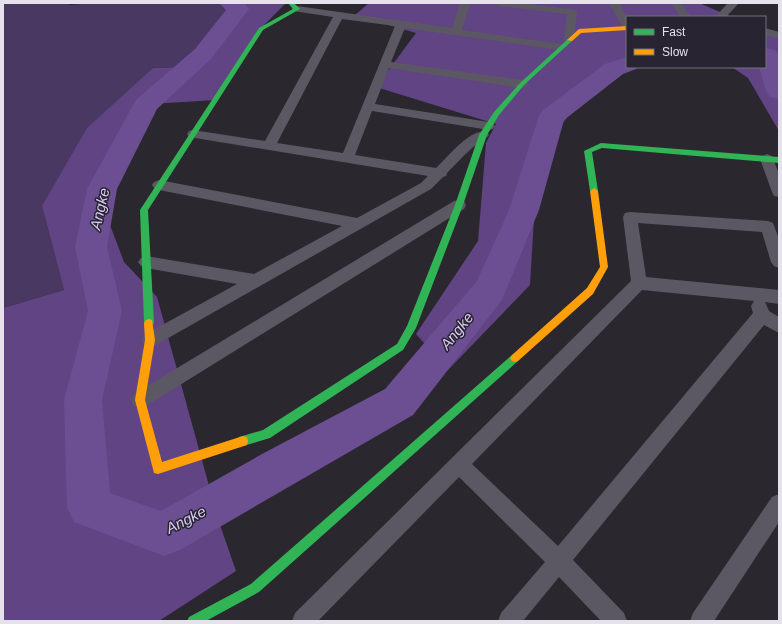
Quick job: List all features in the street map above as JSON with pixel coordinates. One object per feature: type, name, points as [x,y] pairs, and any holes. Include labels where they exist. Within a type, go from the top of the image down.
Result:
[{"type":"street","points":[[456,32],[465,3]]},
{"type":"street","points":[[499,3],[572,12],[565,44]]},
{"type":"street","points":[[614,3],[626,25]]},
{"type":"street","points":[[676,3],[685,16]]},
{"type":"street","points":[[721,16],[734,3]]},
{"type":"street","points":[[565,44],[456,32],[338,15],[294,6],[261,29],[144,210],[150,340],[140,400],[158,469],[266,434],[400,347],[411,328],[486,130],[505,102],[522,84],[579,31],[626,27]]},
{"type":"street","points":[[268,146],[338,15]]},
{"type":"street","points":[[347,158],[402,24]]},
{"type":"street","points":[[766,31],[779,36]]},
{"type":"street","points":[[385,64],[522,84]]},
{"type":"street","points":[[368,107],[486,130]]},
{"type":"street","points":[[150,340],[426,186],[441,174],[465,147],[486,130]]},
{"type":"street","points":[[194,134],[441,174]]},
{"type":"street","points":[[193,621],[255,588],[590,290],[604,267],[588,151],[601,145],[773,159],[779,192]]},
{"type":"street","points":[[160,186],[360,224]]},
{"type":"street","points":[[140,400],[459,204]]},
{"type":"street","points":[[639,283],[630,217],[768,227],[779,262]]},
{"type":"street","points":[[146,262],[256,281]]},
{"type":"street","points":[[639,283],[779,297]]},
{"type":"street","points":[[303,621],[639,283]]},
{"type":"street","points":[[755,295],[762,315],[779,326]]},
{"type":"street","points":[[509,621],[762,315]]},
{"type":"street","points":[[459,464],[558,560],[616,621]]},
{"type":"street","points":[[701,621],[779,504]]},
{"type":"shaded area","points":[[3,3],[66,3],[70,5],[92,3],[234,3],[231,20],[185,67],[153,68],[42,206],[64,290],[3,308]]},
{"type":"shaded area","points":[[234,3],[286,3],[265,24],[215,100],[135,105],[96,188],[124,262],[157,297],[219,522],[236,571],[159,621],[3,621],[3,308],[64,290],[42,206],[87,128],[153,68],[185,67],[231,20]]},
{"type":"shaded area","points":[[369,3],[699,3],[730,16],[626,16],[626,68],[634,68],[598,81],[538,152],[530,285],[448,370],[416,334],[478,241],[486,143],[496,124],[376,87],[416,33],[355,15]]},
{"type":"shaded area","points":[[766,31],[779,37],[779,131],[748,78],[733,68],[766,68]]},
{"type":"waterway","name":"Angke","points":[[230,3],[238,9],[203,54],[146,105],[102,189],[91,247],[105,311],[83,400],[89,507],[164,534],[277,469],[399,402],[490,290],[524,210],[552,116],[614,69],[626,64]]},
{"type":"waterway","name":"Angke","points":[[766,55],[779,91]]},
{"type":"traffic: fast","points":[[149,323],[144,210],[261,29],[297,9],[291,3]]},
{"type":"traffic: fast","points":[[243,441],[266,434],[400,347],[411,328],[459,205],[483,135],[496,114],[522,84],[570,40]]},
{"type":"traffic: fast","points":[[594,191],[588,151],[601,145],[779,160]]},
{"type":"traffic: fast","points":[[193,621],[255,588],[515,358]]},
{"type":"traffic: slow","points":[[570,40],[579,31],[626,28]]},
{"type":"traffic: slow","points":[[515,358],[590,291],[604,267],[594,191]]},
{"type":"traffic: slow","points":[[149,323],[150,340],[140,400],[158,469],[243,441]]}]
